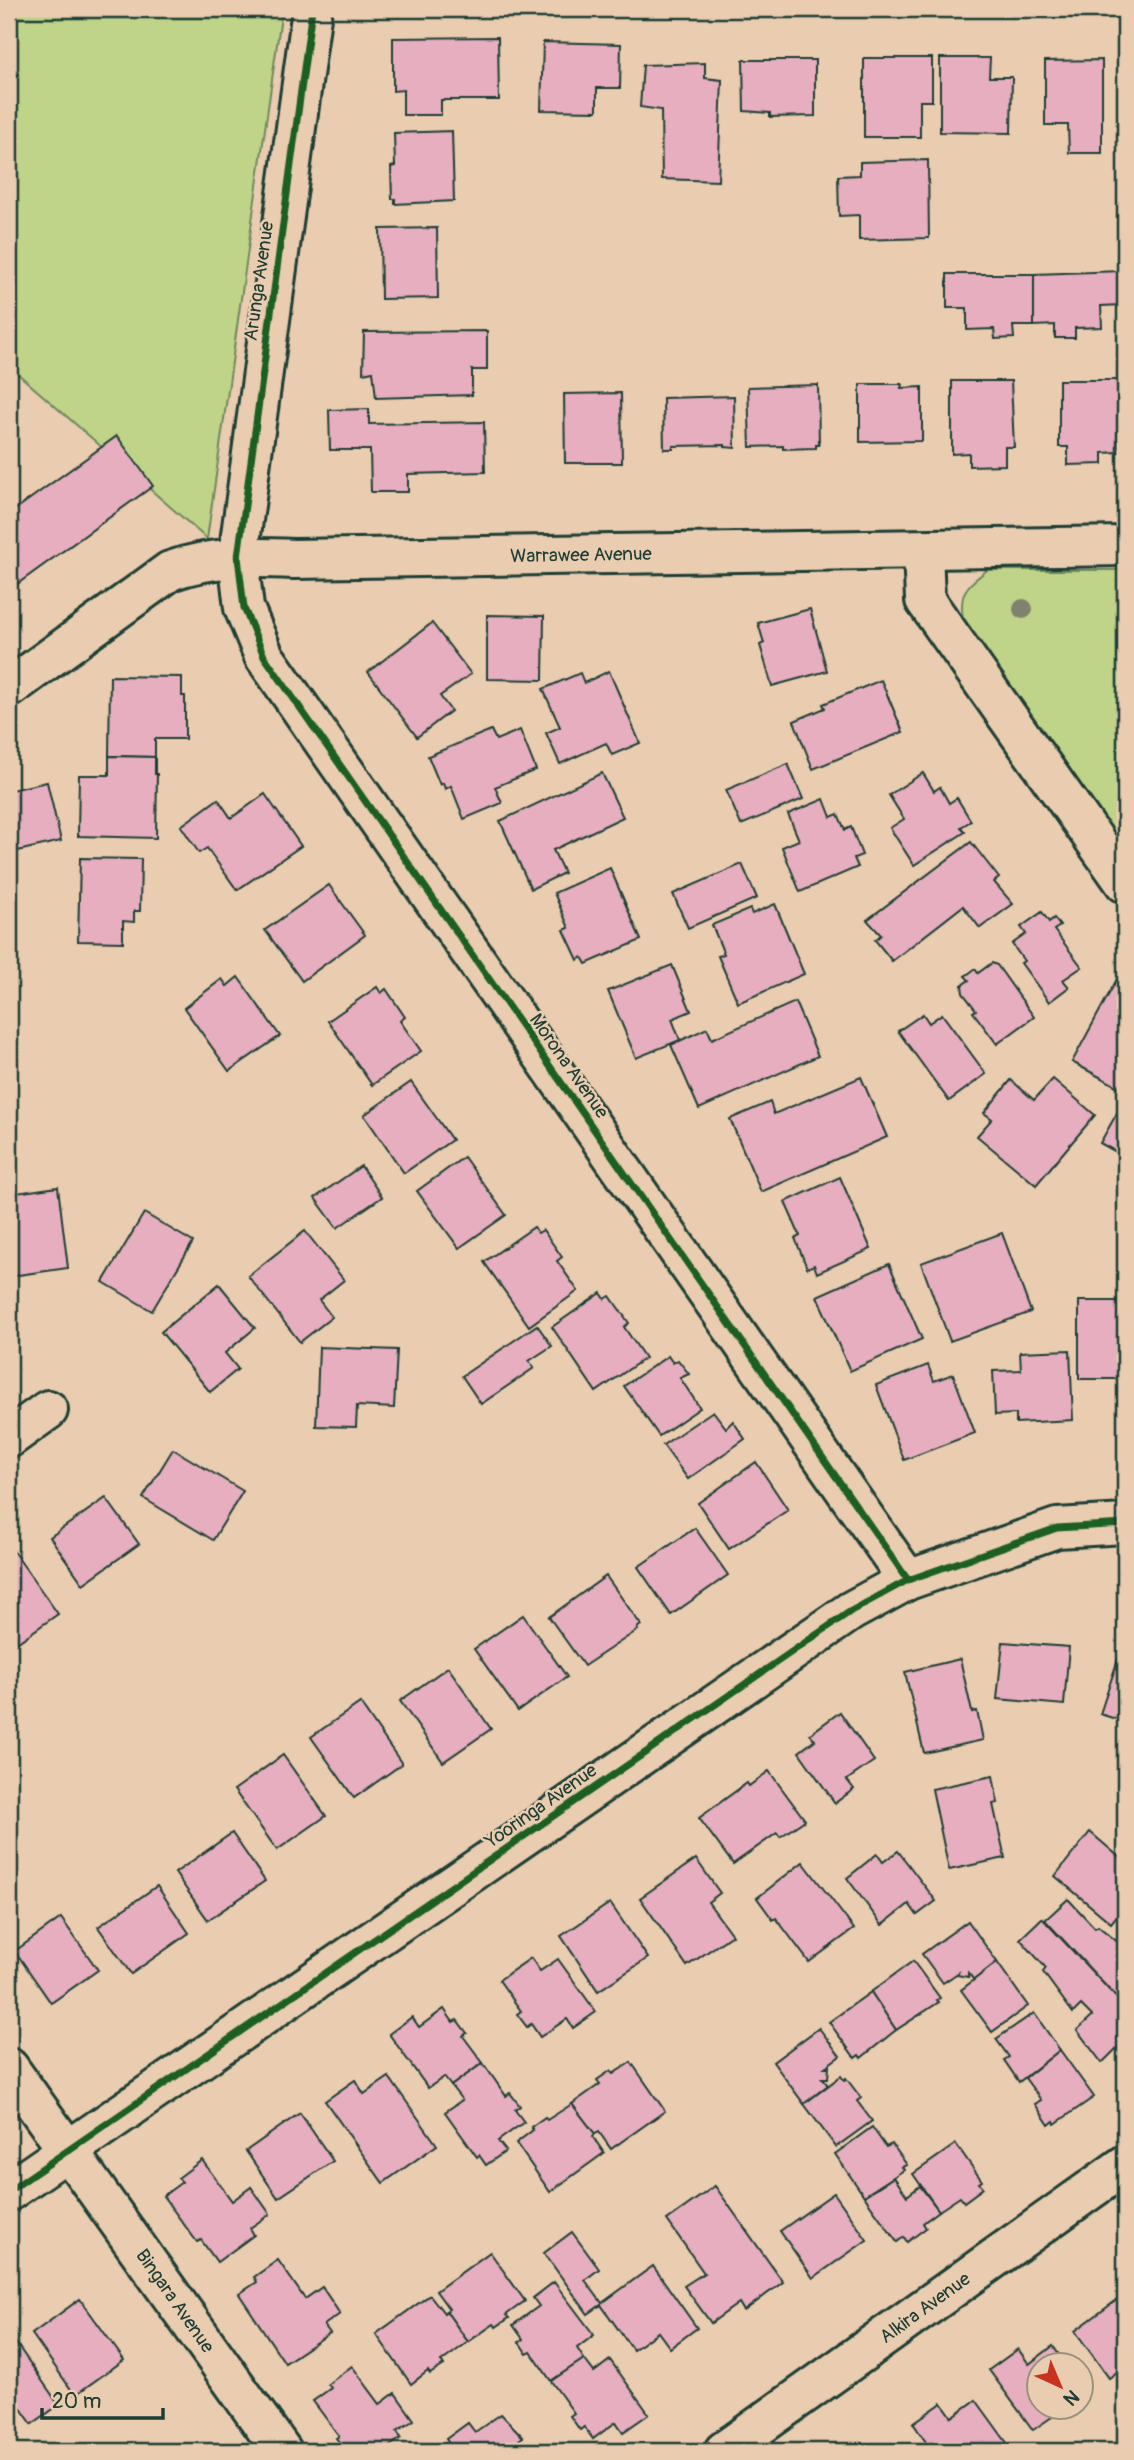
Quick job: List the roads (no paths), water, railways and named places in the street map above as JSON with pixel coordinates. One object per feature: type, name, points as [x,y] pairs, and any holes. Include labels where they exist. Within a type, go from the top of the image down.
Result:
[{"type":"street","name":"Arunga Avenue","points":[[238,557],[312,9]]},
{"type":"street","name":"Warrawee Avenue","points":[[238,557],[294,559],[1125,546]]},
{"type":"street","points":[[923,550],[925,600],[1125,883]]},
{"type":"street","points":[[9,688],[170,571],[187,564],[238,557]]},
{"type":"street","name":"Morona Avenue","points":[[238,557],[244,608],[264,656],[908,1580]]},
{"type":"street","points":[[9,1438],[48,1410]]},
{"type":"street","name":"Yooringa Avenue","points":[[9,2191],[852,1611],[908,1580],[1057,1528],[1125,1524]]},
{"type":"street","name":"Bingara Avenue","points":[[9,2068],[282,2451]]},
{"type":"street","name":"Alkira Avenue","points":[[724,2451],[1125,2165]]}]
